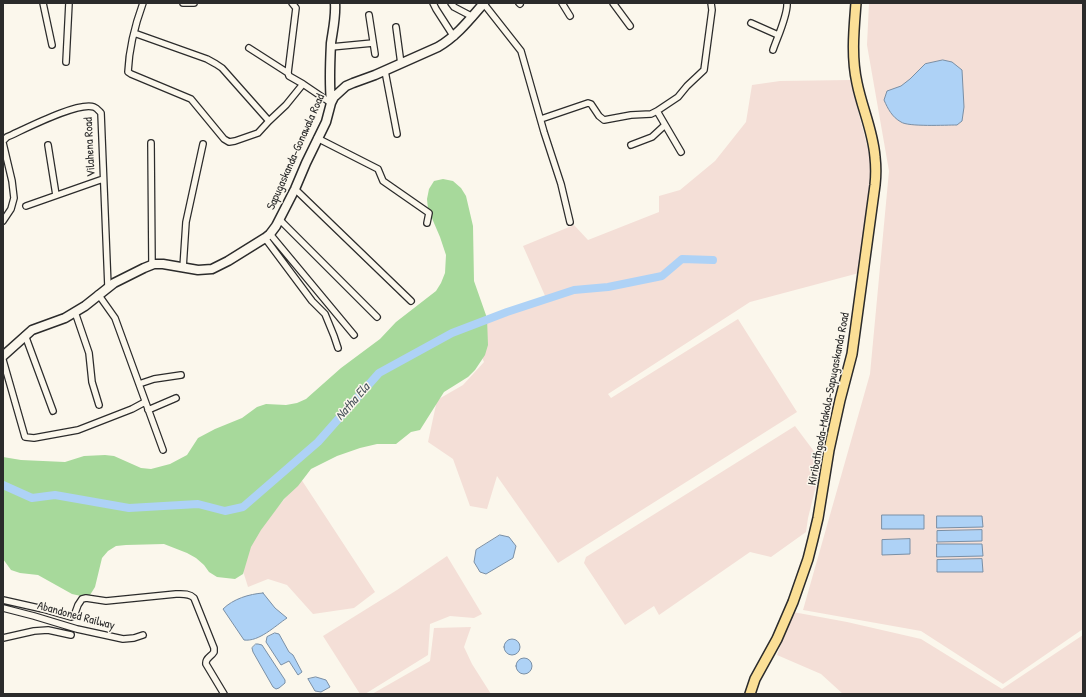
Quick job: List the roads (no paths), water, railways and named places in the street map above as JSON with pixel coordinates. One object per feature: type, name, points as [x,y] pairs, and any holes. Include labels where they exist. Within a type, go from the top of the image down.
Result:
[{"type":"main road","name":"Kiribathgoda-Makola-Sapugaskanda Road","points":[[750,694],[787,614],[808,559],[818,518],[828,456],[853,348],[876,185],[876,157],[874,144],[858,87],[854,65],[853,46],[856,3]]},
{"type":"street","points":[[43,3],[52,46]]},
{"type":"street","points":[[66,62],[69,3]]},
{"type":"street","points":[[143,3],[134,33],[128,72],[191,99],[224,139],[229,142],[258,133],[286,105],[303,84]]},
{"type":"street","points":[[183,3],[194,3]]},
{"type":"street","points":[[288,73],[296,8],[292,3]]},
{"type":"street","points":[[331,103],[330,69],[331,47],[336,12],[335,3]]},
{"type":"street","points":[[433,3],[454,37]]},
{"type":"street","points":[[451,3],[454,7],[473,17]]},
{"type":"street","points":[[484,3],[521,51],[561,184],[570,222]]},
{"type":"street","name":"Sapugaskanda-Gonawala Road","points":[[3,356],[25,335],[36,328],[56,322],[75,312],[120,279],[152,265],[163,264],[198,270],[212,269],[228,261],[267,236],[279,219],[295,189],[317,138],[326,122],[334,97],[346,86],[401,64],[438,47],[454,37],[484,3]]},
{"type":"street","points":[[562,3],[570,16]]},
{"type":"street","points":[[613,3],[630,26]]},
{"type":"street","points":[[541,119],[588,103],[591,104],[599,116],[604,120],[650,114],[678,97],[704,70],[712,10],[711,3]]},
{"type":"street","points":[[773,50],[787,9],[787,3]]},
{"type":"street","points":[[369,15],[375,54]]},
{"type":"street","points":[[751,23],[778,35]]},
{"type":"street","points":[[396,27],[401,64]]},
{"type":"street","points":[[134,33],[207,59],[216,64],[222,68],[269,121]]},
{"type":"street","points":[[331,47],[373,43]]},
{"type":"street","points":[[249,48],[331,103]]},
{"type":"street","points":[[385,71],[397,134]]},
{"type":"street","name":"Vilahena Road","points":[[3,221],[11,209],[14,198],[12,181],[3,142],[7,137],[64,111],[85,106],[94,107],[100,113],[108,287]]},
{"type":"street","points":[[657,111],[681,152]]},
{"type":"street","points":[[631,145],[652,137],[665,125]]},
{"type":"street","points":[[317,138],[378,169],[383,180],[429,213],[427,224]]},
{"type":"street","points":[[151,143],[152,265]]},
{"type":"street","points":[[183,268],[186,222],[204,144]]},
{"type":"street","points":[[48,145],[56,195]]},
{"type":"street","points":[[26,206],[102,179]]},
{"type":"street","points":[[295,189],[411,301]]},
{"type":"street","points":[[279,219],[377,316]]},
{"type":"street","points":[[267,236],[354,335]]},
{"type":"street","points":[[267,236],[312,301],[325,314],[338,348]]},
{"type":"street","points":[[98,294],[115,318],[163,450]]},
{"type":"street","points":[[75,312],[89,352],[92,382],[99,405]]},
{"type":"street","points":[[25,335],[53,411]]},
{"type":"street","points":[[3,360],[25,437],[34,438],[78,430],[132,409],[145,402]]},
{"type":"street","points":[[139,384],[154,379],[181,375]]},
{"type":"street","points":[[148,410],[176,398]]},
{"type":"street","points":[[3,600],[71,617],[74,616],[78,605],[86,598],[106,601],[176,594],[187,594],[192,596],[214,648],[214,652],[207,659],[206,664],[224,694]]},
{"type":"street","name":"Abandoned Railway","points":[[3,608],[77,629],[123,639],[143,635]]},
{"type":"street","points":[[3,638],[34,630],[48,630],[71,635]]},
{"type":"water","points":[[943,60],[952,62],[962,70],[964,107],[962,121],[957,125],[911,125],[905,124],[895,118],[884,100],[887,91],[901,86],[925,64]]},
{"type":"water","points":[[882,515],[924,515],[924,529],[882,529]]},
{"type":"water","points":[[937,516],[982,516],[983,527],[937,528]]},
{"type":"water","points":[[982,530],[982,541],[937,542],[937,531]]},
{"type":"water","points":[[500,535],[509,537],[516,546],[513,558],[486,574],[480,572],[474,562],[476,550]]},
{"type":"water","points":[[910,539],[910,554],[882,555],[882,540]]},
{"type":"water","points":[[937,544],[982,544],[983,556],[937,557]]},
{"type":"water","points":[[982,559],[983,572],[937,572],[937,560]]},
{"type":"water","points":[[263,593],[275,608],[287,618],[261,636],[255,639],[244,640],[223,609],[232,602],[242,598]]},
{"type":"water","points":[[275,633],[279,634],[289,652],[293,655],[302,672],[298,675],[289,661],[281,665],[266,642],[267,637]]},
{"type":"water","points":[[509,639],[515,639],[520,644],[518,653],[515,655],[509,655],[504,650],[504,644]]},
{"type":"water","points":[[256,644],[262,645],[285,680],[285,683],[279,688],[276,689],[273,687],[253,652],[252,648]]},
{"type":"water","points":[[521,658],[527,658],[532,663],[530,672],[527,674],[521,674],[516,669],[516,663]]},
{"type":"water","points":[[316,677],[326,680],[330,687],[321,692],[315,691],[308,679]]},
{"type":"waterway","name":"Natha Ela","points":[[3,485],[32,498],[55,495],[129,508],[198,504],[225,511],[243,507],[318,442],[379,373],[452,333],[507,312],[574,290],[608,287],[662,276],[682,259],[713,260]]}]
